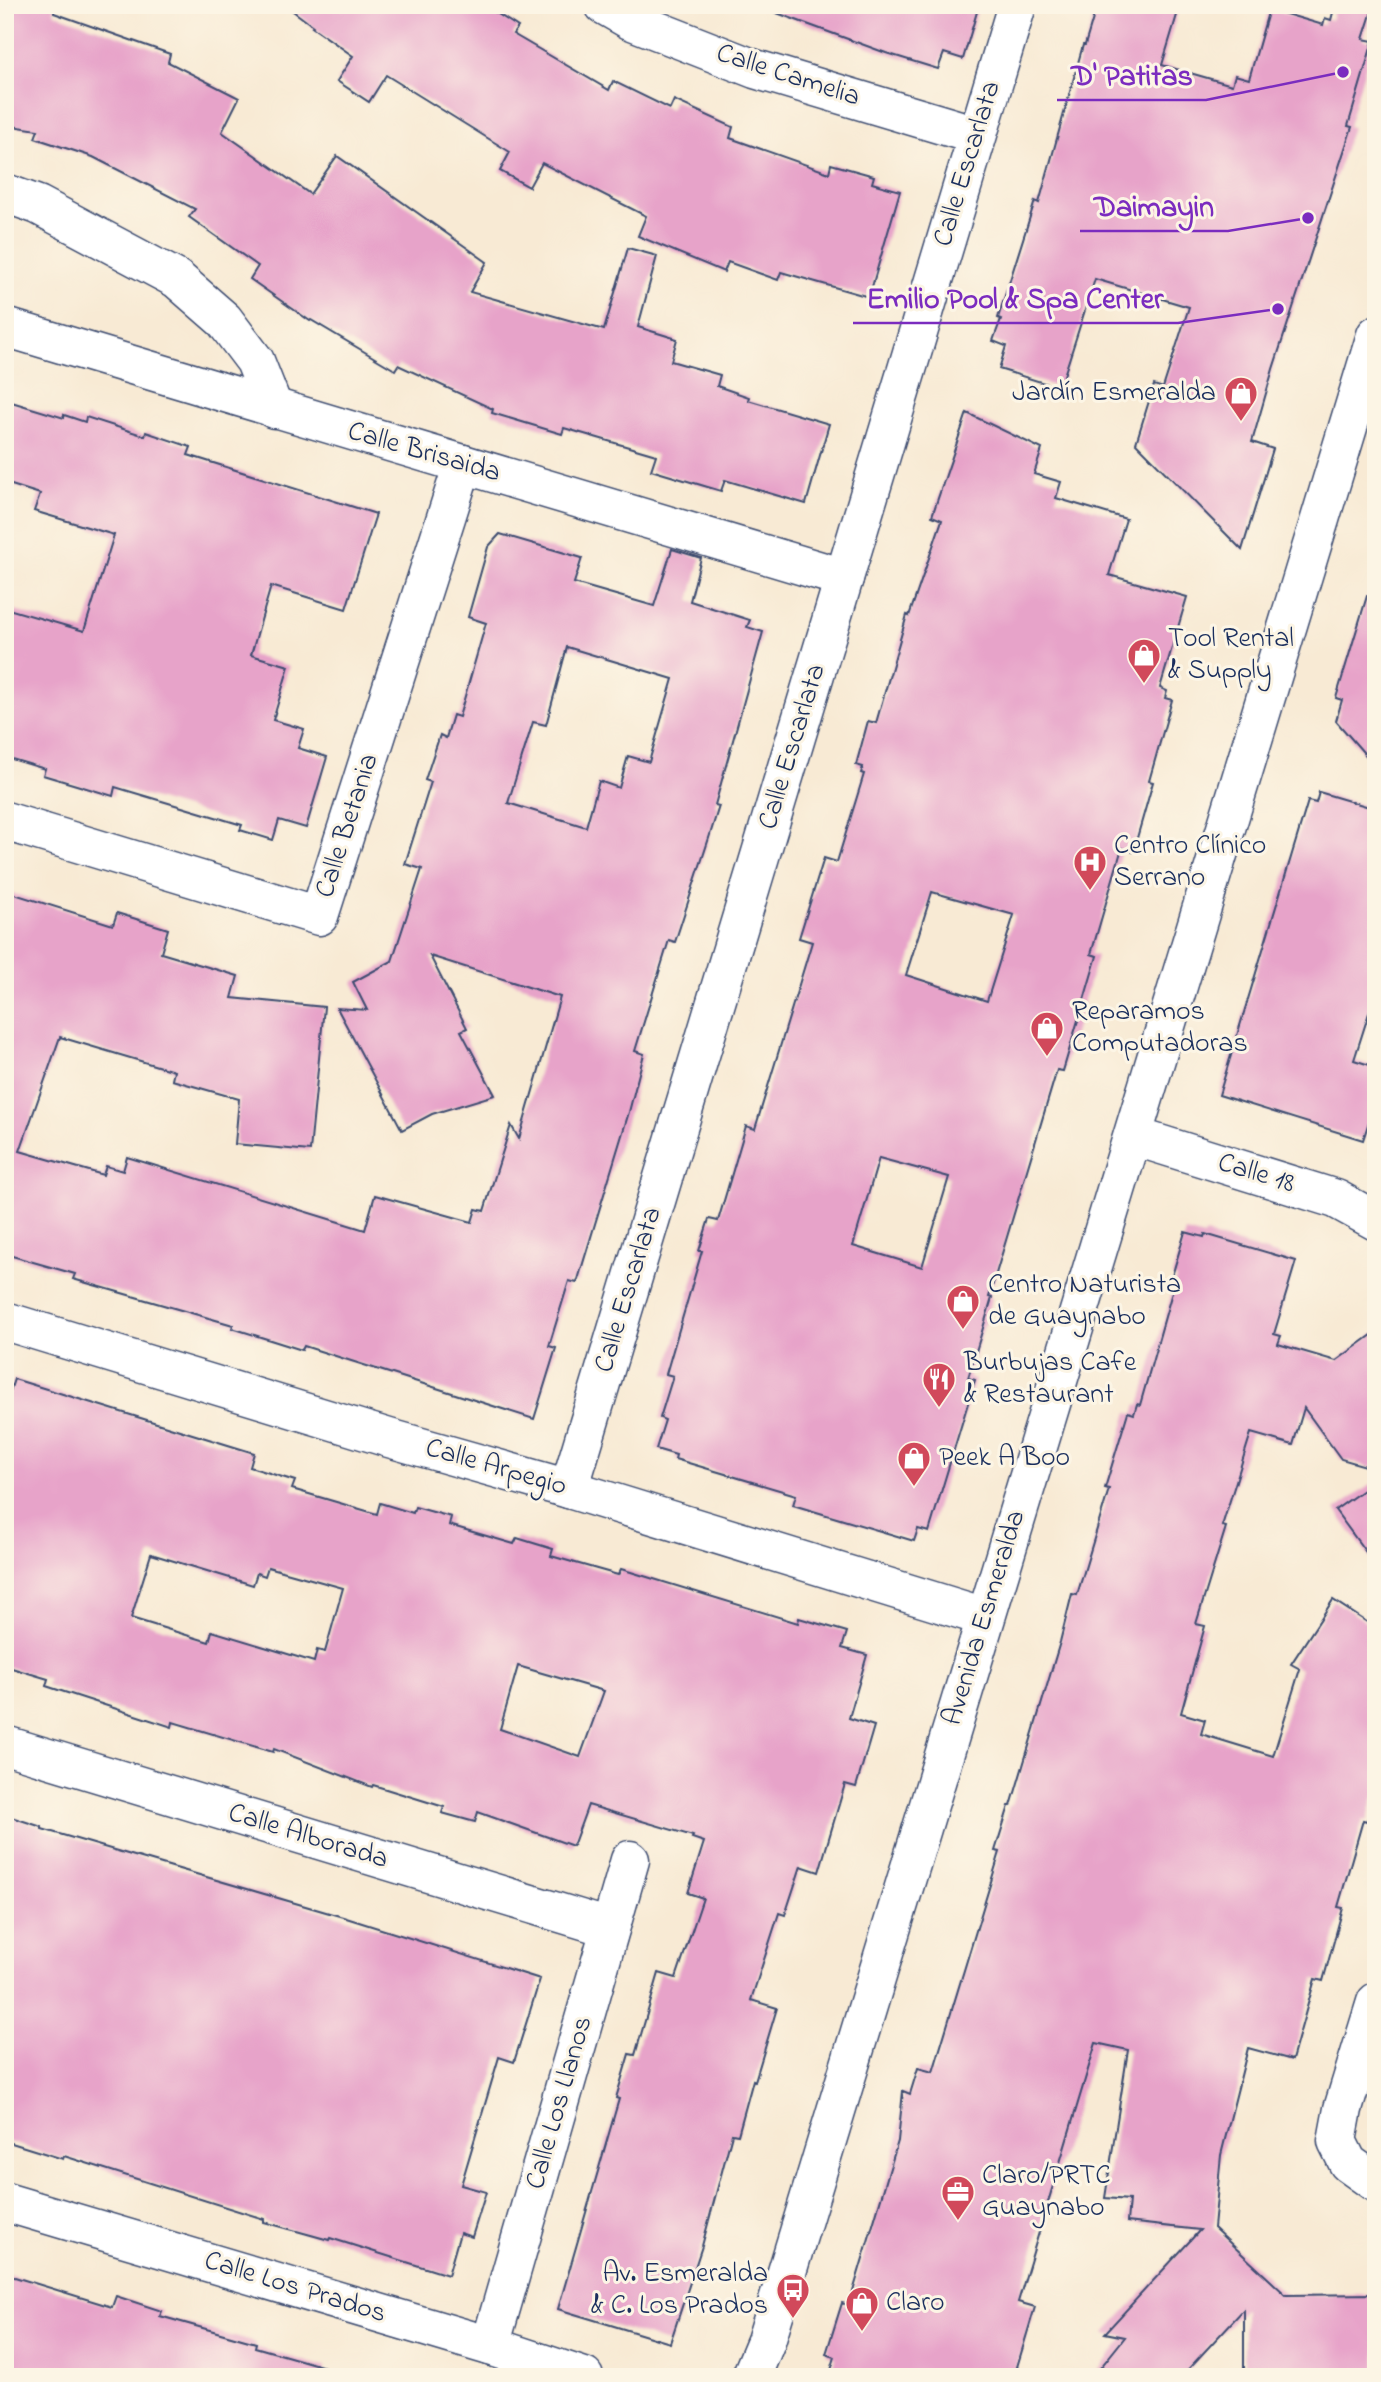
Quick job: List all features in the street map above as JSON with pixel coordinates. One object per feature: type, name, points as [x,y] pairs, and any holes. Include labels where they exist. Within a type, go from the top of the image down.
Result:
[{"type":"street","name":"Calle Camelia","points":[[604,5],[630,20],[755,69],[976,135]]},
{"type":"street","name":"Calle Escarlata","points":[[569,1489],[1017,5]]},
{"type":"street","points":[[5,193],[50,210],[177,279],[224,320],[255,361],[274,408]]},
{"type":"street","name":"Calle Brisaida","points":[[5,327],[844,578]]},
{"type":"street","name":"Avenida Esmeralda","points":[[751,2377],[766,2341],[1376,335]]},
{"type":"street","name":"Calle Betania","points":[[5,821],[319,916],[463,464]]},
{"type":"street","name":"Calle 18","points":[[1133,1136],[1336,1199],[1376,1221]]},
{"type":"street","name":"Calle Arpegio","points":[[5,1321],[389,1438],[569,1489],[985,1618]]},
{"type":"street","name":"Calle Alborada","points":[[5,1745],[610,1928]]},
{"type":"street","name":"Calle Los Llanos","points":[[490,2346],[629,1860]]},
{"type":"street","points":[[1376,2002],[1343,2109],[1337,2141],[1348,2163],[1376,2183]]},
{"type":"street","name":"Calle Los Prados","points":[[5,2202],[490,2346],[583,2377]]},
{"type":"building","points":[[5,5],[55,5],[54,13],[170,54],[168,62],[239,98],[222,132],[310,194],[337,156],[487,262],[470,292],[604,330],[628,248],[657,256],[638,327],[677,339],[671,361],[720,375],[717,386],[749,397],[748,400],[829,424],[806,504],[725,480],[721,491],[651,470],[656,455],[564,428],[562,434],[492,413],[493,409],[398,365],[395,370],[310,321],[250,279],[258,266],[189,217],[195,209],[93,157],[35,138],[38,130],[5,125]]},
{"type":"building","points":[[285,5],[484,5],[518,27],[513,34],[609,90],[613,81],[670,109],[674,100],[733,127],[730,138],[829,173],[831,164],[874,176],[872,183],[900,191],[869,297],[781,272],[778,280],[728,262],[724,272],[638,236],[646,216],[542,163],[529,187],[500,171],[510,152],[386,75],[369,102],[337,81],[353,56]]},
{"type":"building","points":[[767,5],[979,5],[963,59],[944,53],[938,69],[766,9]]},
{"type":"building","points":[[1097,5],[1180,5],[1162,65],[1232,85],[1235,75],[1249,79],[1269,9],[1323,25],[1325,18],[1331,20],[1335,5],[1374,5],[1363,39],[1373,41],[1348,126],[1352,127],[1252,442],[1273,449],[1242,550],[1136,443],[1154,385],[1163,388],[1189,307],[1095,279],[1060,388],[999,369],[1006,346],[993,341],[1001,319],[998,318],[1035,201],[1039,203],[1083,45]]},
{"type":"building","points":[[5,400],[64,418],[64,415],[85,422],[86,417],[145,436],[146,432],[191,447],[188,455],[376,514],[346,609],[271,586],[251,655],[289,666],[273,720],[304,729],[298,748],[327,757],[306,828],[279,820],[273,840],[240,830],[242,825],[115,787],[113,796],[43,775],[45,769],[5,757],[5,608],[84,631],[114,535],[34,511],[40,494],[5,483]]},
{"type":"building","points":[[967,413],[1042,449],[1034,474],[1061,482],[1056,498],[1126,519],[1109,575],[1187,597],[1160,688],[1167,691],[1165,698],[1172,700],[1149,781],[1153,782],[1133,852],[1122,848],[1091,954],[1097,956],[1063,1071],[1057,1070],[989,1297],[992,1298],[968,1378],[975,1380],[929,1532],[918,1529],[914,1541],[793,1505],[796,1495],[675,1459],[676,1455],[656,1449],[665,1420],[660,1418],[673,1376],[666,1374],[702,1251],[699,1251],[709,1219],[718,1221],[746,1126],[755,1129],[812,942],[799,938],[824,858],[837,862],[864,774],[861,773],[863,767],[856,765],[868,721],[876,723],[907,615],[909,616],[942,520],[932,516]],"holes":[[[932,892],[1014,915],[987,1001],[906,975]],[[879,1158],[949,1177],[922,1267],[853,1246]]]},
{"type":"building","points":[[500,534],[582,558],[574,583],[654,606],[672,549],[701,558],[690,601],[750,620],[747,627],[763,632],[715,805],[719,806],[675,942],[669,940],[635,1051],[644,1054],[629,1112],[577,1283],[569,1281],[549,1346],[556,1348],[534,1419],[304,1346],[302,1350],[232,1328],[233,1325],[73,1279],[75,1274],[5,1254],[5,891],[113,925],[117,913],[168,929],[161,953],[238,976],[232,998],[324,1007],[310,1151],[235,1144],[239,1099],[172,1080],[174,1071],[60,1037],[20,1151],[103,1175],[106,1166],[123,1171],[127,1157],[365,1230],[375,1195],[472,1222],[476,1209],[484,1211],[511,1125],[519,1139],[560,997],[430,956],[467,1028],[461,1031],[495,1095],[432,1114],[402,1130],[337,1008],[367,1010],[353,982],[392,961],[422,869],[405,864],[431,782],[425,780],[440,735],[446,738],[453,715],[459,717],[486,623],[468,617],[488,547]],"holes":[[[567,647],[673,679],[649,762],[628,756],[619,788],[599,781],[586,827],[508,803],[533,722],[546,725]]]},
{"type":"building","points":[[1367,596],[1376,598],[1376,767],[1336,721],[1342,700],[1336,698]]},
{"type":"building","points":[[1319,792],[1376,809],[1376,991],[1354,1060],[1376,1067],[1376,1100],[1363,1140],[1219,1095],[1308,801],[1316,803]]},
{"type":"building","points":[[1185,1232],[1204,1237],[1205,1234],[1296,1261],[1274,1334],[1281,1336],[1278,1344],[1336,1361],[1376,1332],[1376,1469],[1341,1459],[1304,1408],[1293,1445],[1251,1433],[1222,1526],[1226,1527],[1196,1624],[1205,1626],[1181,1713],[1205,1720],[1201,1734],[1273,1756],[1300,1669],[1291,1664],[1333,1600],[1376,1628],[1376,1792],[1367,1821],[1363,1820],[1338,1907],[1343,1908],[1323,1981],[1315,1979],[1292,2060],[1248,2048],[1221,2155],[1214,2228],[1286,2295],[1376,2294],[1376,2377],[1244,2377],[1244,2309],[1181,2377],[1093,2377],[1125,2337],[1105,2333],[1200,2230],[1127,2222],[1129,2200],[1105,2198],[1128,2050],[1096,2043],[1018,2302],[1035,2307],[1014,2377],[829,2377],[835,2357],[826,2354],[842,2303],[849,2305],[898,2141],[903,2091],[910,2094],[918,2068],[933,2072],[1000,1852],[995,1851],[1011,1806],[1072,1594],[1077,1595],[1109,1489],[1105,1488],[1128,1412],[1134,1414],[1137,1404],[1140,1405],[1176,1278],[1172,1276]]},
{"type":"building","points":[[14,1379],[254,1453],[250,1467],[295,1481],[292,1489],[377,1514],[380,1503],[413,1513],[415,1507],[451,1517],[449,1525],[514,1544],[517,1538],[553,1549],[551,1556],[618,1575],[621,1569],[798,1623],[799,1618],[847,1632],[842,1648],[867,1655],[849,1718],[874,1726],[856,1787],[845,1784],[819,1872],[801,1866],[785,1915],[779,1913],[751,2000],[777,2008],[738,2135],[732,2134],[702,2246],[670,2343],[558,2309],[619,2099],[616,2098],[629,2054],[635,2055],[659,1973],[676,1978],[703,1898],[688,1893],[704,1842],[692,1838],[693,1836],[588,1805],[573,1846],[478,1812],[475,1822],[442,1813],[444,1807],[373,1785],[372,1787],[274,1749],[273,1752],[173,1722],[172,1727],[46,1686],[48,1679],[5,1666],[5,1407]],"holes":[[[151,1554],[253,1585],[257,1573],[265,1576],[268,1567],[343,1588],[325,1652],[317,1650],[314,1662],[212,1631],[209,1642],[131,1618]],[[518,1666],[604,1691],[580,1757],[500,1729]]]},
{"type":"building","points":[[1376,1481],[1376,1566],[1335,1510]]},
{"type":"building","points":[[5,1815],[42,1829],[343,1917],[540,1979],[514,2062],[499,2057],[461,2185],[486,2192],[472,2237],[460,2233],[448,2275],[330,2238],[329,2240],[264,2222],[264,2219],[64,2156],[63,2159],[5,2141]]},
{"type":"building","points":[[5,2274],[112,2307],[116,2296],[162,2311],[160,2316],[256,2343],[255,2347],[325,2367],[324,2377],[5,2377]]},
{"type":"place","name":"D' Patitas","points":[[1343,72]]},
{"type":"place","name":"Daimayin","points":[[1308,218]]},
{"type":"place","name":"Emilio Pool & Spa Center","points":[[1278,309]]},
{"type":"place","name":"Jardín Esmeralda","points":[[1241,423]]},
{"type":"place","name":"Tool Rental & Supply","points":[[1144,685]]},
{"type":"place","name":"Centro Clínico Serrano","points":[[1090,892]]},
{"type":"place","name":"Reparamos Computadoras","points":[[1047,1058]]},
{"type":"place","name":"Centro Naturista de Guaynabo","points":[[963,1331]]},
{"type":"place","name":"Burbujas Cafe & Restaurant","points":[[939,1409]]},
{"type":"place","name":"Peek A Boo","points":[[914,1488]]},
{"type":"place","name":"Claro/PRTC Guaynabo","points":[[958,2222]]},
{"type":"place","name":"Av. Esmeralda & C. Los Prados","points":[[793,2320]]},
{"type":"place","name":"Claro","points":[[862,2333]]}]
